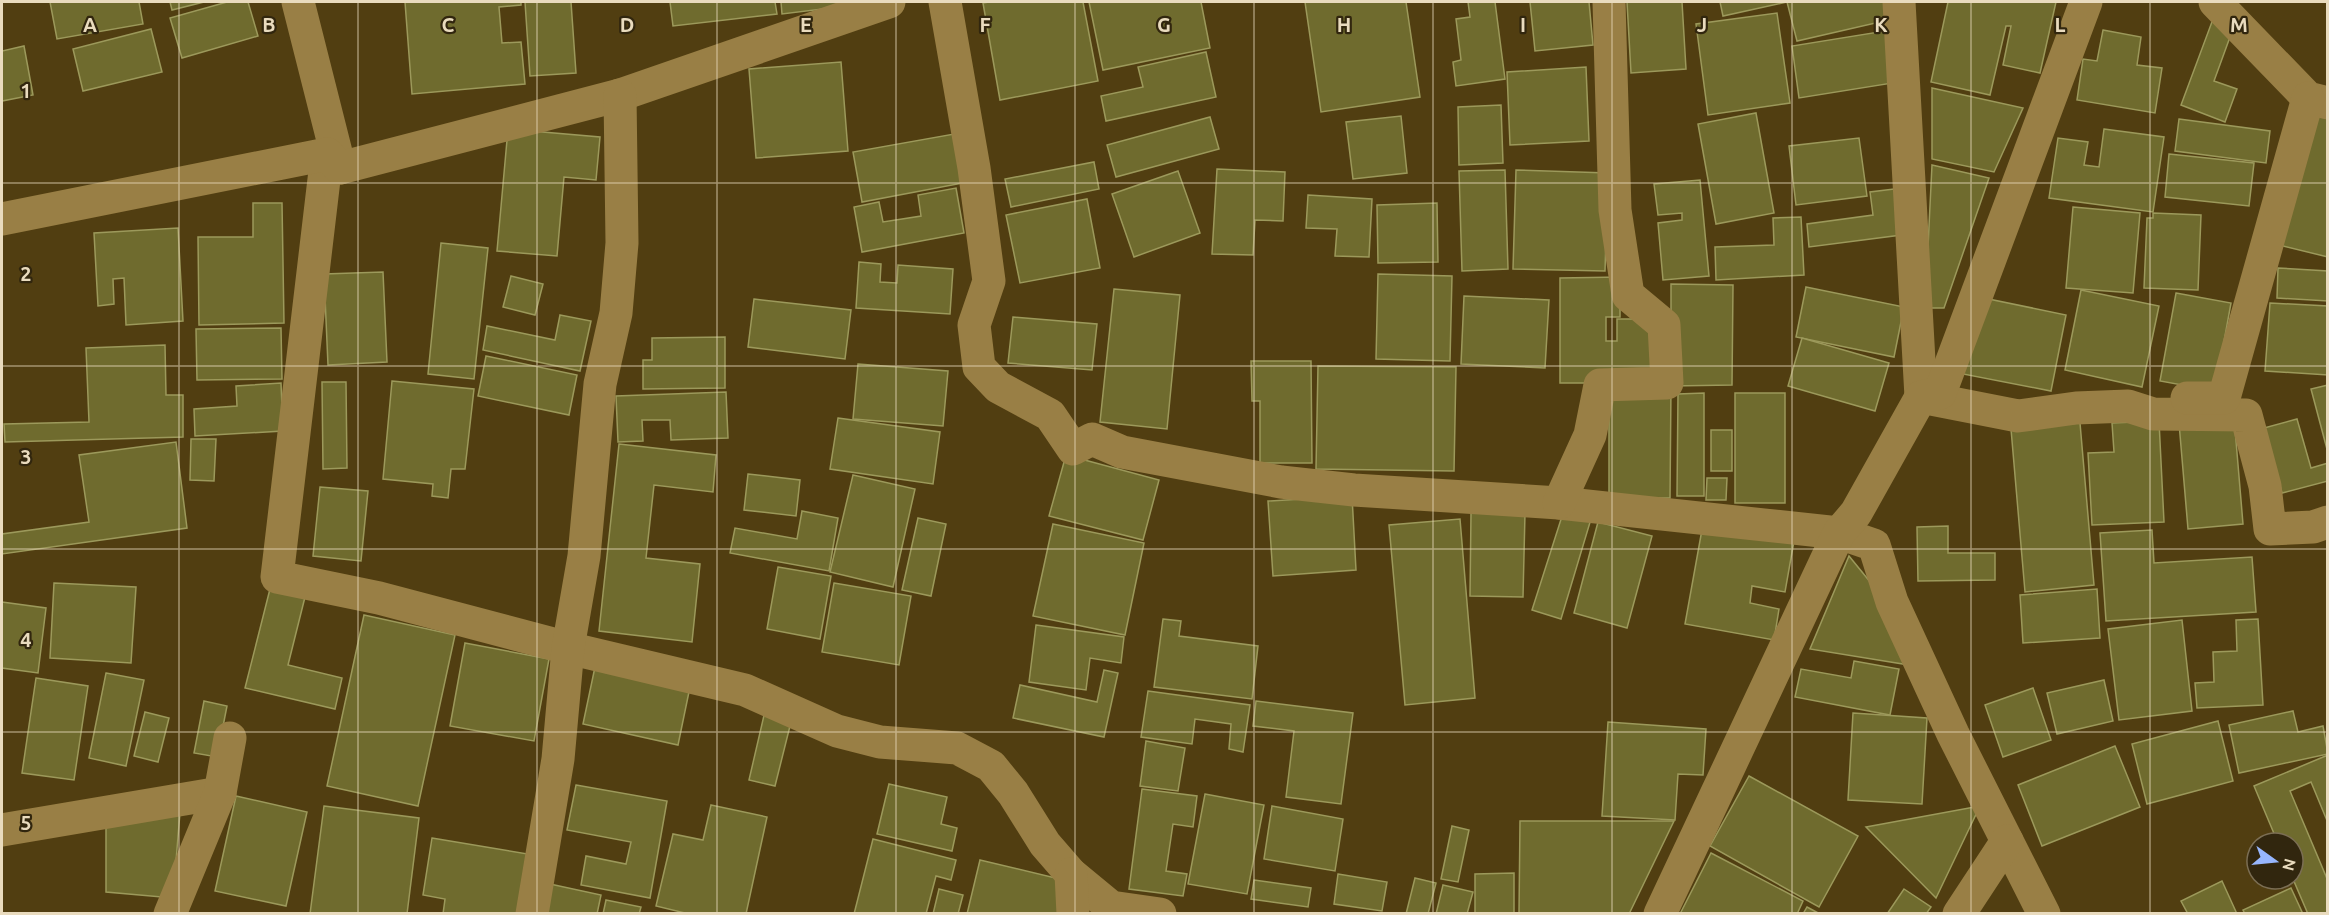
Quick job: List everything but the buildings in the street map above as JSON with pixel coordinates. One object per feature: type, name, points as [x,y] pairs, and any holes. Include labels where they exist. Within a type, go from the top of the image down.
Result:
[{"type":"street","points":[[298,2],[333,161],[278,577],[379,598],[568,648],[745,690],[837,731],[880,742],[957,748],[991,766],[1013,793],[1045,844],[1071,874],[1111,907],[1160,914]]},
{"type":"street","points":[[2,219],[333,161],[620,95],[889,2]]},
{"type":"street","points":[[945,2],[974,168],[989,281],[974,325],[979,367],[998,387],[1050,415],[1074,449],[1092,439],[1122,452],[1281,482],[1354,490],[1559,503],[1839,533],[1874,545],[1892,602],[1953,734],[2044,914]]},
{"type":"street","points":[[1559,503],[1590,435],[1600,384],[1667,383],[1664,326],[1628,295],[1616,210],[1609,2]]},
{"type":"street","points":[[1899,2],[1930,395]]},
{"type":"street","points":[[1660,914],[1839,533],[1856,513],[1930,395],[2085,2]]},
{"type":"street","points":[[1930,395],[2224,398],[2318,100],[2215,2]]},
{"type":"street","points":[[532,914],[558,759],[568,648],[584,556],[600,384],[616,313],[622,243],[620,95]]},
{"type":"street","points":[[1930,395],[2018,416],[2076,408],[2128,406],[2153,414],[2246,415],[2265,486],[2270,529],[2313,527],[2328,522]]},
{"type":"street","points":[[170,914],[219,793],[230,738]]},
{"type":"street","points":[[2,830],[219,793]]},
{"type":"street","points":[[1959,914],[2007,841]]},
{"type":"street","points":[[1071,874],[1073,914]]}]
